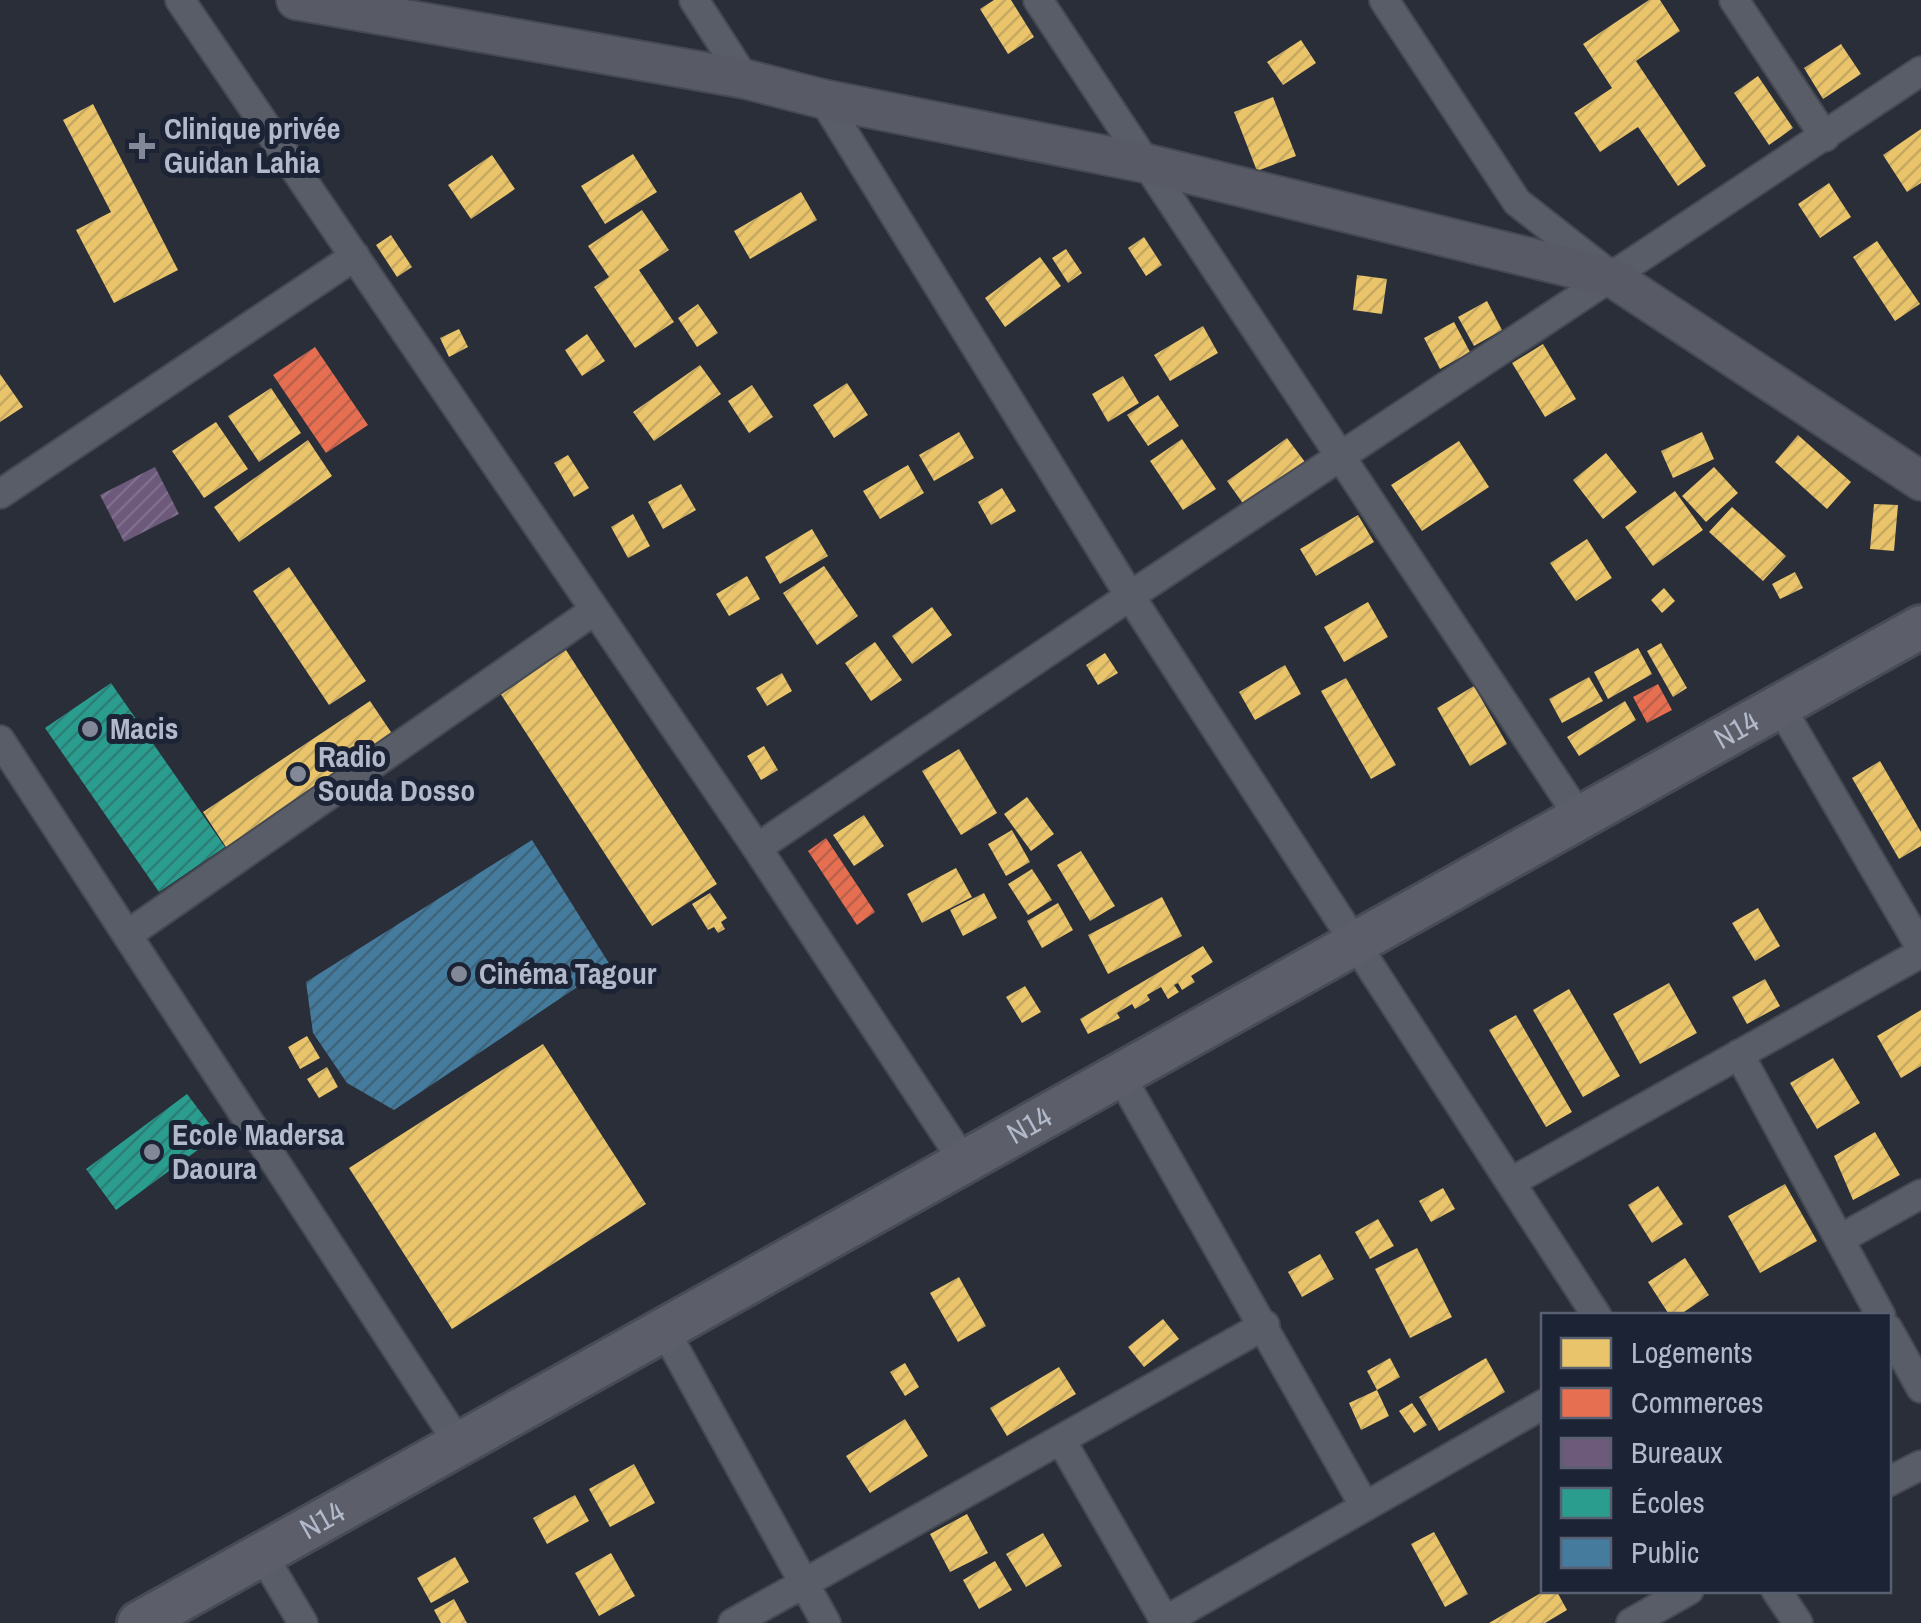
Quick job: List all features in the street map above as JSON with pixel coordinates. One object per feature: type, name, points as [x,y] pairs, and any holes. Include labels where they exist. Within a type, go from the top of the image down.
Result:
[{"type":"main road","name":"N14","points":[[139,1623],[1921,628]]},
{"type":"street","points":[[180,0],[758,848],[964,1162]]},
{"type":"street","points":[[296,0],[745,78],[823,99],[1144,163],[1613,278]]},
{"type":"street","points":[[694,0],[745,78]]},
{"type":"street","points":[[1038,0],[1580,818]]},
{"type":"street","points":[[1384,0],[1517,202],[1613,278],[1921,481]]},
{"type":"street","points":[[1734,0],[1825,137]]},
{"type":"street","points":[[758,848],[1921,71]]},
{"type":"street","points":[[823,99],[1130,596],[1595,1313]]},
{"type":"street","points":[[0,494],[354,256]]},
{"type":"street","points":[[127,935],[595,610]]},
{"type":"street","points":[[1511,1182],[1921,951],[1780,706]]},
{"type":"street","points":[[0,740],[459,1444]]},
{"type":"street","points":[[1739,1054],[1880,1313]]},
{"type":"street","points":[[1120,1075],[1364,1505]]},
{"type":"street","points":[[1840,1239],[1921,1194]]},
{"type":"street","points":[[733,1623],[1265,1326]]},
{"type":"street","points":[[664,1330],[826,1623]]},
{"type":"street","points":[[1891,1333],[1921,1388]]},
{"type":"street","points":[[1061,1440],[1166,1622],[1541,1406]]},
{"type":"street","points":[[1891,1480],[1921,1465]]},
{"type":"street","points":[[262,1554],[303,1623]]},
{"type":"street","points":[[1631,1623],[1685,1593]]},
{"type":"street","points":[[1778,1593],[1798,1623]]},
{"type":"building: Logements","points":[[994,0],[1011,0],[1034,37],[1008,54],[980,9]]},
{"type":"building: Logements","points":[[1649,0],[1660,0],[1680,31],[1636,61],[1706,166],[1678,186],[1638,127],[1600,152],[1574,113],[1612,88],[1583,44]]},
{"type":"building: Logements","points":[[1301,40],[1316,63],[1283,85],[1267,62]]},
{"type":"building: Logements","points":[[1841,44],[1861,74],[1823,99],[1804,68]]},
{"type":"building: Logements","points":[[1758,76],[1793,128],[1769,145],[1734,93]]},
{"type":"building: Logements","points":[[1273,97],[1296,156],[1257,171],[1234,112]]},
{"type":"building: Logements","points":[[93,104],[178,270],[114,303],[76,230],[111,212],[63,120]]},
{"type":"building: Logements","points":[[1921,129],[1921,183],[1907,192],[1883,155]]},
{"type":"building: Logements","points":[[633,154],[657,192],[605,224],[581,186]]},
{"type":"building: Logements","points":[[492,155],[515,189],[471,219],[448,185]]},
{"type":"building: Logements","points":[[1829,183],[1851,217],[1820,238],[1798,204]]},
{"type":"building: Logements","points":[[801,192],[817,220],[750,259],[734,231]]},
{"type":"building: Logements","points":[[642,210],[669,250],[639,270],[674,322],[635,348],[594,287],[609,277],[588,246]]},
{"type":"building: Logements","points":[[391,235],[412,267],[397,277],[376,245]]},
{"type":"building: Logements","points":[[1144,237],[1162,265],[1146,276],[1128,248]]},
{"type":"building: Logements","points":[[1877,241],[1920,304],[1895,321],[1853,257]]},
{"type":"building: Logements","points":[[1066,249],[1082,273],[1068,283],[1052,258]]},
{"type":"building: Logements","points":[[1040,257],[1061,286],[1005,327],[985,298]]},
{"type":"building: Logements","points":[[1357,275],[1387,279],[1382,314],[1353,310]]},
{"type":"building: Logements","points":[[1487,301],[1502,330],[1474,346],[1458,317]]},
{"type":"building: Logements","points":[[698,304],[718,333],[697,347],[678,318]]},
{"type":"building: Logements","points":[[1454,322],[1470,352],[1440,369],[1424,338]]},
{"type":"building: Logements","points":[[1203,326],[1218,353],[1170,381],[1154,355]]},
{"type":"building: Logements","points":[[459,329],[468,347],[449,357],[440,338]]},
{"type":"building: Logements","points":[[587,334],[605,361],[582,376],[565,350]]},
{"type":"building: Logements","points":[[1543,344],[1576,399],[1545,417],[1512,363]]},
{"type":"building: Logements","points":[[700,365],[721,394],[654,441],[633,412]]},
{"type":"building: Logements","points":[[0,374],[23,407],[0,422]]},
{"type":"building: Logements","points":[[1123,376],[1139,403],[1108,422],[1092,394]]},
{"type":"building: Logements","points":[[847,383],[868,415],[834,438],[813,405]]},
{"type":"building: Logements","points":[[752,385],[773,417],[749,433],[728,401]]},
{"type":"building: Logements","points":[[271,388],[301,433],[259,462],[228,416]]},
{"type":"building: Logements","points":[[1158,395],[1179,426],[1148,446],[1127,415]]},
{"type":"building: Logements","points":[[216,422],[248,469],[204,498],[172,451]]},
{"type":"building: Logements","points":[[959,432],[974,458],[934,481],[919,455]]},
{"type":"building: Logements","points":[[1702,432],[1714,459],[1673,478],[1661,451]]},
{"type":"building: Logements","points":[[1798,435],[1851,482],[1827,509],[1775,462]]},
{"type":"building: Logements","points":[[1287,438],[1308,466],[1247,509],[1227,481]]},
{"type":"building: Logements","points":[[1182,439],[1216,489],[1183,510],[1150,461]]},
{"type":"building: Logements","points":[[308,440],[332,476],[239,542],[214,507]]},
{"type":"building: Logements","points":[[1459,441],[1489,487],[1422,531],[1391,485]]},
{"type":"building: Logements","points":[[1606,453],[1637,492],[1603,519],[1573,480]]},
{"type":"building: Logements","points":[[568,455],[589,488],[574,497],[554,463]]},
{"type":"building: Logements","points":[[908,465],[924,493],[880,519],[863,491]]},
{"type":"building: Logements","points":[[1714,467],[1738,493],[1706,522],[1682,496]]},
{"type":"building: Logements","points":[[681,484],[696,510],[663,529],[648,502]]},
{"type":"building: Logements","points":[[1002,488],[1016,511],[991,525],[978,502]]},
{"type":"building: Logements","points":[[1675,491],[1703,530],[1653,566],[1625,527]]},
{"type":"building: Logements","points":[[1874,504],[1898,505],[1894,551],[1870,549]]},
{"type":"building: Logements","points":[[1732,507],[1786,556],[1763,581],[1709,532]]},
{"type":"building: Logements","points":[[633,514],[650,546],[628,558],[611,527]]},
{"type":"building: Logements","points":[[1358,515],[1374,542],[1316,576],[1300,549]]},
{"type":"building: Logements","points":[[812,529],[828,556],[780,584],[765,557]]},
{"type":"building: Logements","points":[[1587,539],[1612,578],[1576,601],[1550,563]]},
{"type":"building: Logements","points":[[824,566],[858,616],[817,645],[783,593]]},
{"type":"building: Logements","points":[[289,567],[366,681],[329,705],[253,591]]},
{"type":"building: Logements","points":[[1795,572],[1803,588],[1780,599],[1772,584]]},
{"type":"building: Logements","points":[[747,576],[760,599],[729,616],[716,594]]},
{"type":"building: Logements","points":[[1664,588],[1675,601],[1662,613],[1651,600]]},
{"type":"building: Logements","points":[[1368,602],[1388,637],[1344,662],[1324,627]]},
{"type":"building: Logements","points":[[932,607],[952,635],[912,664],[892,636]]},
{"type":"building: Logements","points":[[875,642],[902,680],[871,701],[845,663]]},
{"type":"building: Logements","points":[[1661,643],[1687,688],[1673,697],[1647,651]]},
{"type":"building: Logements","points":[[1638,648],[1652,674],[1608,699],[1594,672]]},
{"type":"building: Logements","points":[[566,650],[717,884],[652,926],[500,693]]},
{"type":"building: Logements","points":[[1105,653],[1118,673],[1098,685],[1086,665]]},
{"type":"building: Logements","points":[[1285,665],[1301,694],[1255,720],[1239,692]]},
{"type":"building: Logements","points":[[782,673],[792,691],[767,706],[756,688]]},
{"type":"building: Logements","points":[[1589,677],[1603,701],[1562,723],[1549,699]]},
{"type":"building: Logements","points":[[1346,678],[1396,765],[1371,779],[1321,691]]},
{"type":"building: Logements","points":[[1474,686],[1507,744],[1470,766],[1437,708]]},
{"type":"building: Logements","name":"Radio Souda Dosso","points":[[370,701],[393,735],[226,847],[203,812]]},
{"type":"building: Logements","points":[[1625,701],[1636,720],[1579,756],[1567,737]]},
{"type":"building: Logements","points":[[764,746],[778,770],[761,780],[747,756]]},
{"type":"building: Logements","points":[[959,749],[997,813],[961,835],[922,771]]},
{"type":"building: Logements","points":[[1880,761],[1921,832],[1921,846],[1899,859],[1852,778]]},
{"type":"building: Logements","points":[[1027,797],[1054,834],[1031,851],[1004,814]]},
{"type":"building: Logements","points":[[864,815],[884,846],[854,866],[833,835]]},
{"type":"building: Logements","points":[[1012,830],[1030,862],[1006,876],[988,844]]},
{"type":"building: Logements","points":[[1081,851],[1115,906],[1090,921],[1057,865]]},
{"type":"building: Logements","points":[[956,868],[972,897],[922,923],[907,894]]},
{"type":"building: Logements","points":[[1032,869],[1052,900],[1028,915],[1008,884]]},
{"type":"building: Logements","points":[[710,893],[727,918],[721,922],[725,929],[718,933],[714,927],[708,930],[692,904]]},
{"type":"building: Logements","points":[[984,893],[997,918],[963,936],[950,910]]},
{"type":"building: Logements","points":[[1162,897],[1182,936],[1108,974],[1088,935]]},
{"type":"building: Logements","points":[[1058,903],[1073,930],[1042,948],[1027,921]]},
{"type":"building: Logements","points":[[1758,908],[1780,946],[1755,961],[1732,923]]},
{"type":"building: Logements","points":[[1203,946],[1213,962],[1191,976],[1195,982],[1182,990],[1178,983],[1174,985],[1179,992],[1168,999],[1161,987],[1147,995],[1150,1000],[1135,1009],[1132,1004],[1117,1013],[1120,1018],[1088,1034],[1080,1019]]},
{"type":"building: Logements","points":[[1765,979],[1780,1006],[1747,1024],[1732,997]]},
{"type":"building: Logements","points":[[1669,983],[1697,1033],[1640,1064],[1613,1014]]},
{"type":"building: Logements","points":[[1025,986],[1041,1012],[1022,1023],[1006,997]]},
{"type":"building: Logements","points":[[1569,989],[1620,1076],[1583,1097],[1533,1010]]},
{"type":"building: Logements","points":[[1921,1010],[1921,1066],[1901,1078],[1877,1036]]},
{"type":"building: Logements","points":[[1516,1015],[1572,1112],[1546,1127],[1489,1030]]},
{"type":"building: Logements","points":[[307,1036],[320,1058],[300,1069],[288,1047]]},
{"type":"building: Logements","points":[[543,1044],[646,1204],[452,1329],[349,1168]]},
{"type":"building: Logements","points":[[1833,1058],[1860,1103],[1817,1129],[1790,1083]]},
{"type":"building: Logements","points":[[327,1067],[338,1087],[319,1098],[307,1079]]},
{"type":"building: Logements","points":[[1875,1132],[1900,1175],[1853,1200],[1834,1156]]},
{"type":"building: Logements","points":[[1785,1184],[1817,1241],[1760,1273],[1728,1216]]},
{"type":"building: Logements","points":[[1658,1186],[1683,1224],[1652,1243],[1628,1205]]},
{"type":"building: Logements","points":[[1443,1188],[1455,1209],[1431,1222],[1419,1201]]},
{"type":"building: Logements","points":[[1378,1219],[1394,1246],[1370,1259],[1355,1232]]},
{"type":"building: Logements","points":[[1417,1248],[1452,1317],[1410,1338],[1375,1269]]},
{"type":"building: Logements","points":[[1320,1254],[1334,1279],[1302,1297],[1288,1272]]},
{"type":"building: Logements","points":[[1685,1258],[1709,1295],[1682,1313],[1668,1313],[1648,1282]]},
{"type":"building: Logements","points":[[959,1277],[986,1326],[958,1342],[930,1293]]},
{"type":"building: Logements","points":[[1163,1319],[1179,1339],[1144,1367],[1128,1347]]},
{"type":"building: Logements","points":[[1390,1358],[1400,1377],[1377,1390],[1367,1371]]},
{"type":"building: Logements","points":[[1486,1358],[1505,1392],[1439,1431],[1419,1397]]},
{"type":"building: Logements","points":[[905,1363],[919,1387],[905,1396],[890,1372]]},
{"type":"building: Logements","points":[[1059,1367],[1076,1394],[1007,1436],[990,1408]]},
{"type":"building: Logements","points":[[1377,1390],[1389,1416],[1361,1430],[1349,1403]]},
{"type":"building: Logements","points":[[1412,1403],[1427,1425],[1414,1433],[1399,1411]]},
{"type":"building: Logements","points":[[905,1419],[928,1456],[870,1493],[846,1456]]},
{"type":"building: Logements","points":[[634,1464],[655,1503],[610,1527],[589,1489]]},
{"type":"building: Logements","points":[[575,1495],[589,1521],[547,1544],[533,1518]]},
{"type":"building: Logements","points":[[967,1514],[988,1553],[950,1572],[930,1534]]},
{"type":"building: Logements","points":[[1434,1532],[1468,1594],[1445,1607],[1411,1544]]},
{"type":"building: Logements","points":[[1043,1533],[1062,1566],[1026,1587],[1006,1554]]},
{"type":"building: Logements","points":[[611,1553],[635,1596],[599,1616],[575,1573]]},
{"type":"building: Logements","points":[[455,1557],[469,1582],[431,1603],[417,1578]]},
{"type":"building: Logements","points":[[995,1561],[1012,1590],[979,1609],[963,1580]]},
{"type":"building: Logements","points":[[1541,1593],[1558,1593],[1567,1610],[1545,1623],[1489,1623]]},
{"type":"building: Logements","points":[[454,1599],[467,1623],[441,1623],[434,1610]]},
{"type":"building: Commerces","points":[[315,347],[368,425],[326,453],[273,375]]},
{"type":"building: Commerces","points":[[1658,684],[1672,710],[1647,723],[1633,697]]},
{"type":"building: Commerces","points":[[826,838],[875,912],[857,925],[808,851]]},
{"type":"building: Bureaux","points":[[155,467],[179,514],[124,542],[100,495]]},
{"type":"building: Écoles","points":[[111,683],[225,847],[159,892],[45,728]]},
{"type":"building: Écoles","name":"Ecole Madersa Daoura","points":[[187,1094],[218,1135],[116,1210],[86,1169]]},
{"type":"building: Public","name":"Cinéma Tagour","points":[[532,840],[610,965],[394,1110],[347,1083],[313,1033],[306,982]]},
{"type":"place","name":"Clinique privée Guidan Lahia","points":[[142,146]]},
{"type":"place","name":"Macis","points":[[90,729]]},
{"type":"place","name":"Radio Souda Dosso","points":[[298,774]]},
{"type":"place","name":"Cinéma Tagour","points":[[459,974]]},
{"type":"place","name":"Ecole Madersa Daoura","points":[[152,1152]]}]
